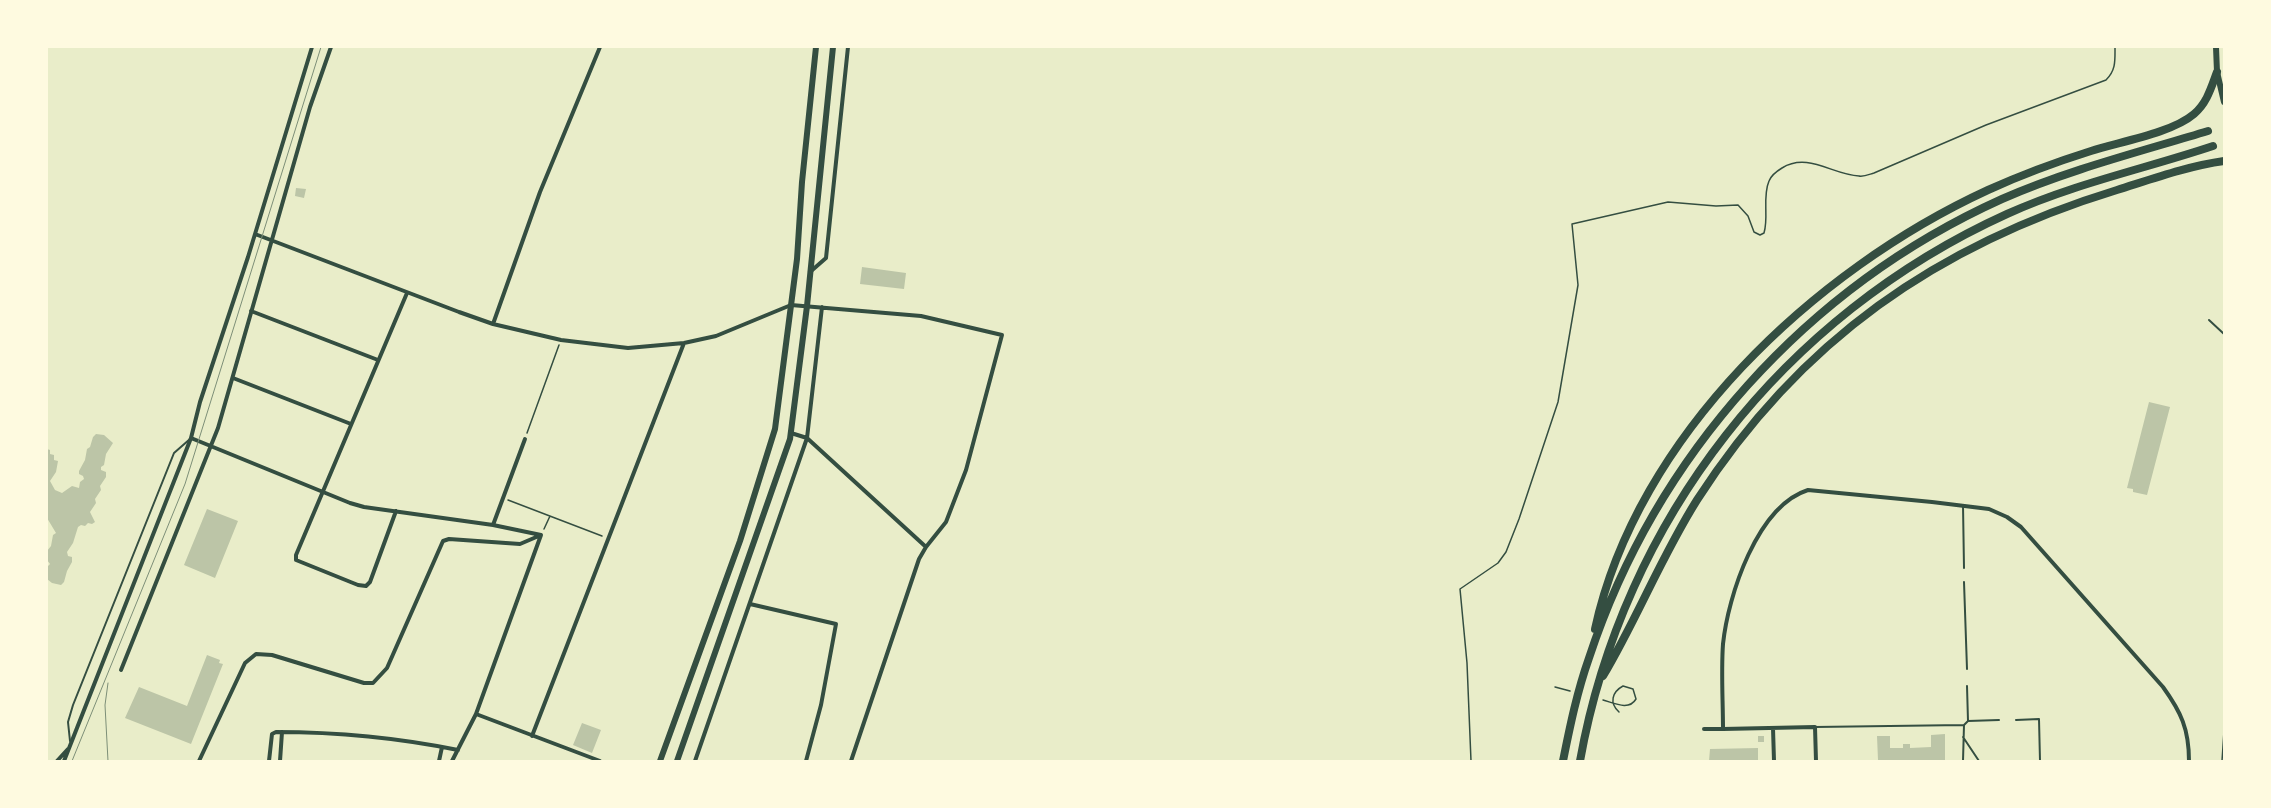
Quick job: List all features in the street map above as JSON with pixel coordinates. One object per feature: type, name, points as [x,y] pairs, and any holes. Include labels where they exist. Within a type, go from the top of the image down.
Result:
[{"type":"highway","points":[[1563,761],[1602,594],[1623,545],[1662,471],[1684,437],[1721,392],[1781,330],[1833,284],[1866,260],[1947,210],[2034,170],[2166,129],[2188,119],[2206,101],[2217,72]]},
{"type":"highway","points":[[1588,659],[1627,564],[1669,488],[1707,432],[1732,402],[1776,354],[1809,324],[1889,261],[1975,212],[2056,178],[2208,131]]},
{"type":"highway","points":[[1580,761],[1596,687],[1617,627],[1639,573],[1682,495],[1720,441],[1744,411],[1775,377],[1820,334],[1874,291],[1910,266],[1956,239],[2008,213],[2091,183],[2213,146]]},
{"type":"highway","points":[[1596,687],[1620,648],[1682,525],[1720,467],[1750,427],[1775,398],[1834,340],[1866,314],[1915,280],[1973,246],[2005,230],[2082,201],[2190,169],[2224,161]]},
{"type":"main road","points":[[660,761],[740,541],[775,429],[791,305],[816,47]]},
{"type":"main road","points":[[677,761],[791,433],[807,306],[833,47]]},
{"type":"main road","points":[[2216,47],[2217,72],[2224,102]]},
{"type":"street","points":[[64,761],[191,438],[200,402],[255,234],[312,47]]},
{"type":"street","points":[[121,670],[211,448],[233,378],[310,107],[331,47]]},
{"type":"street","points":[[493,324],[540,192],[600,47]]},
{"type":"street","points":[[810,273],[826,258],[848,47]]},
{"type":"street","points":[[255,234],[272,239],[407,293],[493,324],[561,340],[628,348],[684,343],[716,336],[791,305],[921,316],[1002,335],[966,470],[946,522],[926,546],[919,559],[851,761]]},
{"type":"street","points":[[396,511],[370,582],[366,586],[358,585],[296,560],[296,555],[321,493],[407,293]]},
{"type":"street","points":[[695,761],[807,438],[822,308]]},
{"type":"street","points":[[251,311],[378,360]]},
{"type":"street","points":[[532,736],[684,343]]},
{"type":"street","points":[[233,378],[351,424]]},
{"type":"street","points":[[791,433],[807,438],[926,546]]},
{"type":"street","points":[[191,438],[211,448],[321,493],[364,508],[396,511],[493,525],[541,535]]},
{"type":"street","points":[[493,525],[525,439]]},
{"type":"street","points":[[1723,729],[1722,666],[1728,614],[1747,557],[1765,528],[1790,498],[1808,490],[1819,490],[1989,509],[2006,517],[2021,527],[2152,675],[2178,708],[2187,729],[2190,761]]},
{"type":"street","points":[[199,761],[245,663],[256,654],[272,655],[364,683],[373,683],[387,668],[443,541],[449,539],[520,544],[541,535]]},
{"type":"street","points":[[452,761],[476,714],[541,535]]},
{"type":"street","points":[[750,604],[836,624],[821,705],[806,761]]},
{"type":"street","points":[[476,714],[600,761]]},
{"type":"street","points":[[1704,730],[1815,727],[1816,761]]},
{"type":"street","points":[[1773,728],[1774,761]]},
{"type":"street","points":[[269,761],[272,734],[282,732],[382,738],[458,750]]},
{"type":"street","points":[[280,761],[282,732]]},
{"type":"street","points":[[57,761],[71,746]]},
{"type":"street","points":[[439,761],[442,747]]},
{"type":"lane","points":[[2209,320],[2224,334]]},
{"type":"lane","points":[[71,746],[68,722],[73,705],[174,453],[191,438]]},
{"type":"lane","points":[[1963,505],[1964,568]]},
{"type":"lane","points":[[1964,582],[1967,669]]},
{"type":"lane","points":[[1967,686],[1968,721]]},
{"type":"lane","points":[[2016,720],[2039,719],[2040,761]]},
{"type":"lane","points":[[1963,761],[1964,725],[1968,721],[1999,720]]},
{"type":"lane","points":[[1815,727],[1964,725]]},
{"type":"lane","points":[[1963,736],[1979,761]]},
{"type":"path","points":[[1471,761],[1467,663],[1460,589],[1498,563],[1506,552],[1519,519],[1558,402],[1578,284],[1572,224],[1668,202],[1716,206],[1738,204],[1748,216],[1754,232],[1760,235],[1764,233],[1767,226],[1769,182],[1773,176],[1786,166],[1799,162],[1812,163],[1859,176],[1874,173],[1986,125],[2106,80],[2112,74],[2115,66],[2115,47]]},
{"type":"path","points":[[525,439],[561,340]]},
{"type":"path","points":[[503,498],[608,539]]},
{"type":"path","points":[[541,535],[550,516]]},
{"type":"path","points":[[1618,712],[1614,706],[1614,693],[1622,686],[1628,686],[1636,693],[1636,699],[1633,704],[1622,706]]},
{"type":"path","points":[[2222,761],[2224,731]]},
{"type":"building","points":[[296,188],[306,189],[304,198],[295,196]]},
{"type":"building","points":[[862,267],[906,273],[904,289],[860,284]]},
{"type":"building","points":[[2149,402],[2170,407],[2147,495],[2133,492],[2133,489],[2127,488]]},
{"type":"building","points":[[96,434],[104,435],[113,443],[106,454],[104,465],[101,467],[101,470],[106,472],[106,477],[100,486],[101,490],[95,499],[96,503],[90,512],[95,522],[78,527],[73,543],[67,552],[68,556],[72,557],[72,562],[67,571],[64,582],[61,585],[52,583],[47,579],[47,567],[50,564],[47,560],[47,551],[51,546],[53,535],[56,533],[47,518],[47,449],[50,450],[50,454],[54,455],[54,460],[58,461],[56,472],[50,481],[55,490],[62,493],[72,486],[79,488],[80,482],[84,479],[83,476],[79,474],[79,471],[85,460],[87,449],[90,447],[93,437]]},
{"type":"building","points":[[207,509],[238,521],[215,578],[184,565]]},
{"type":"building","points":[[207,655],[220,660],[219,663],[223,664],[191,744],[125,718],[139,687],[187,706]]},
{"type":"building","points":[[582,723],[601,730],[592,753],[573,745]]},
{"type":"building","points":[[1945,734],[1945,761],[1878,760],[1877,736],[1890,736],[1890,748],[1903,748],[1903,744],[1910,744],[1910,748],[1931,747],[1931,735]]},
{"type":"building","points":[[1758,736],[1764,736],[1764,742],[1758,742]]},
{"type":"building","points":[[1758,748],[1758,761],[1709,761],[1710,749]]},
{"type":"tram line","points":[[72,761],[185,484],[321,47]]},
{"type":"tram line","points":[[108,683],[105,705],[108,761]]}]
